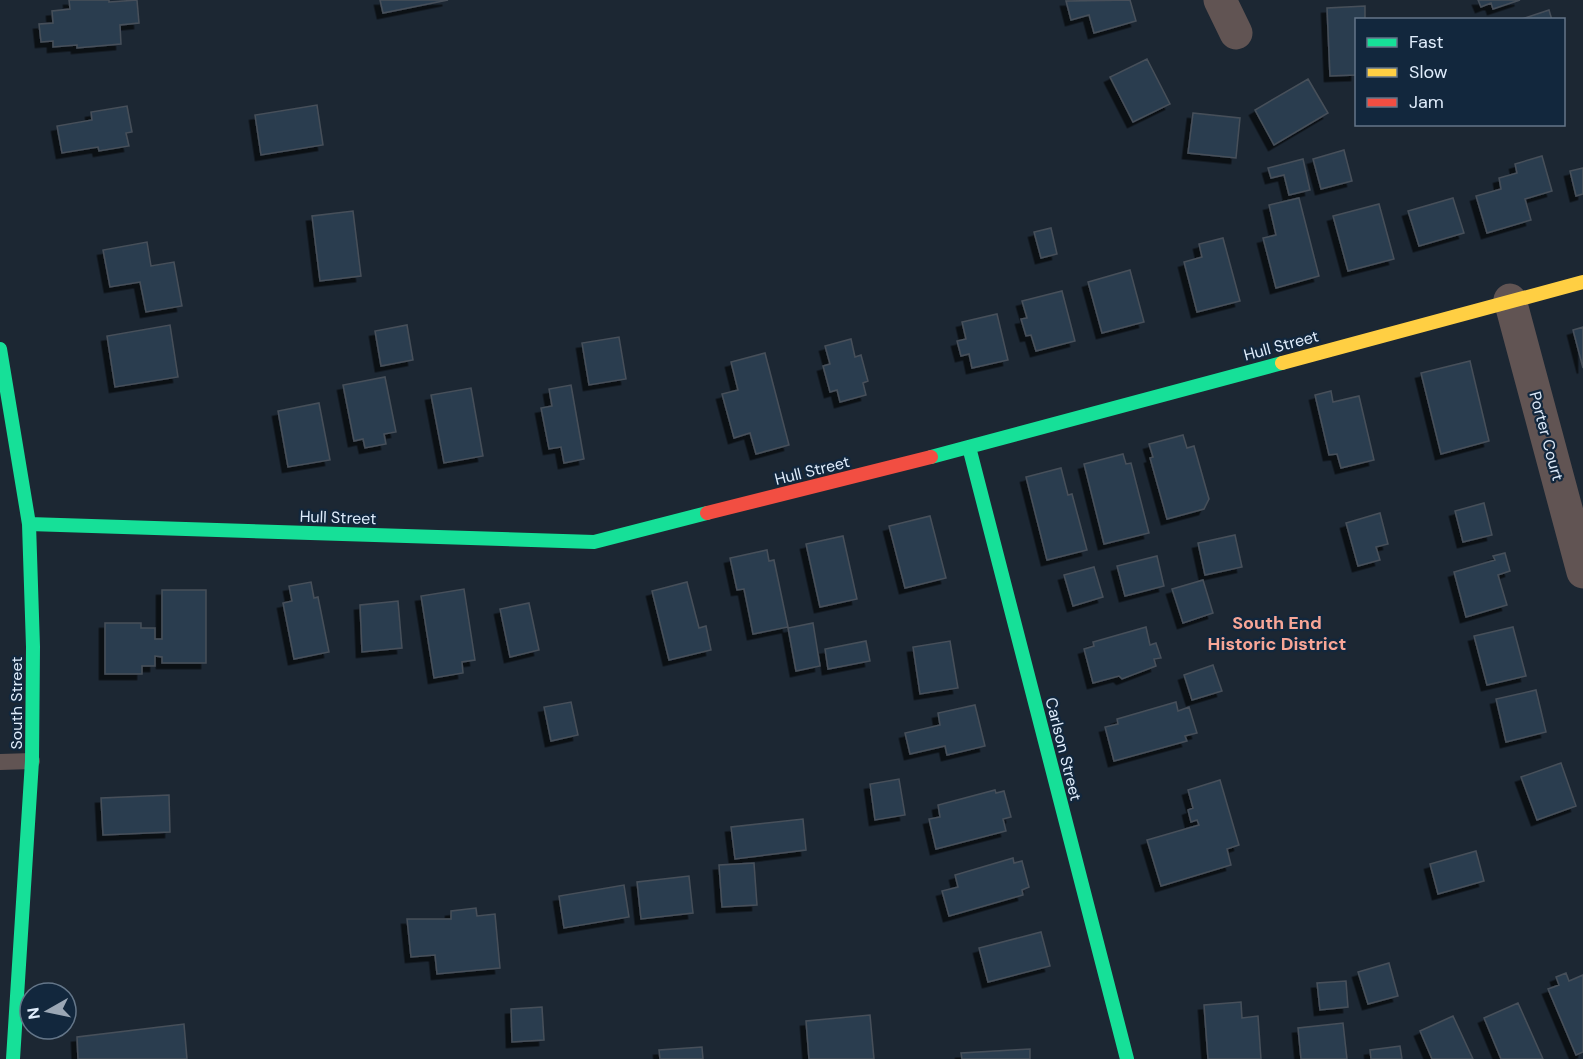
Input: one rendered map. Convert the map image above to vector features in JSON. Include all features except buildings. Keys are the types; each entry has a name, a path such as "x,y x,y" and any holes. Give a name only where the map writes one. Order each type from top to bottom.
{"street":[{"path":"1220,0 1236,33"},
{"name":"Hull Street","path":"29,524 594,542 969,447 1583,282"},
{"name":"Porter Court","path":"1510,300 1583,572"},
{"name":"South Street","path":"0,349 29,524 33,647 32,760 25,912 13,1059"},
{"name":"Carlson Street","path":"969,447 1127,1059"}],"lane":[{"path":"0,762 32,760"}],"traffic: fast":[{"path":"0,349 29,524 33,647 32,761 13,1059"},
{"path":"931,457 1282,363"},
{"path":"969,447 1127,1059"},
{"path":"29,524 594,542 707,513"}],"traffic: slow":[{"path":"1282,363 1583,282"}],"traffic: jam":[{"path":"707,513 931,457"}],"district":[{"name":"South End Historic District","path":"1277,633"}]}
